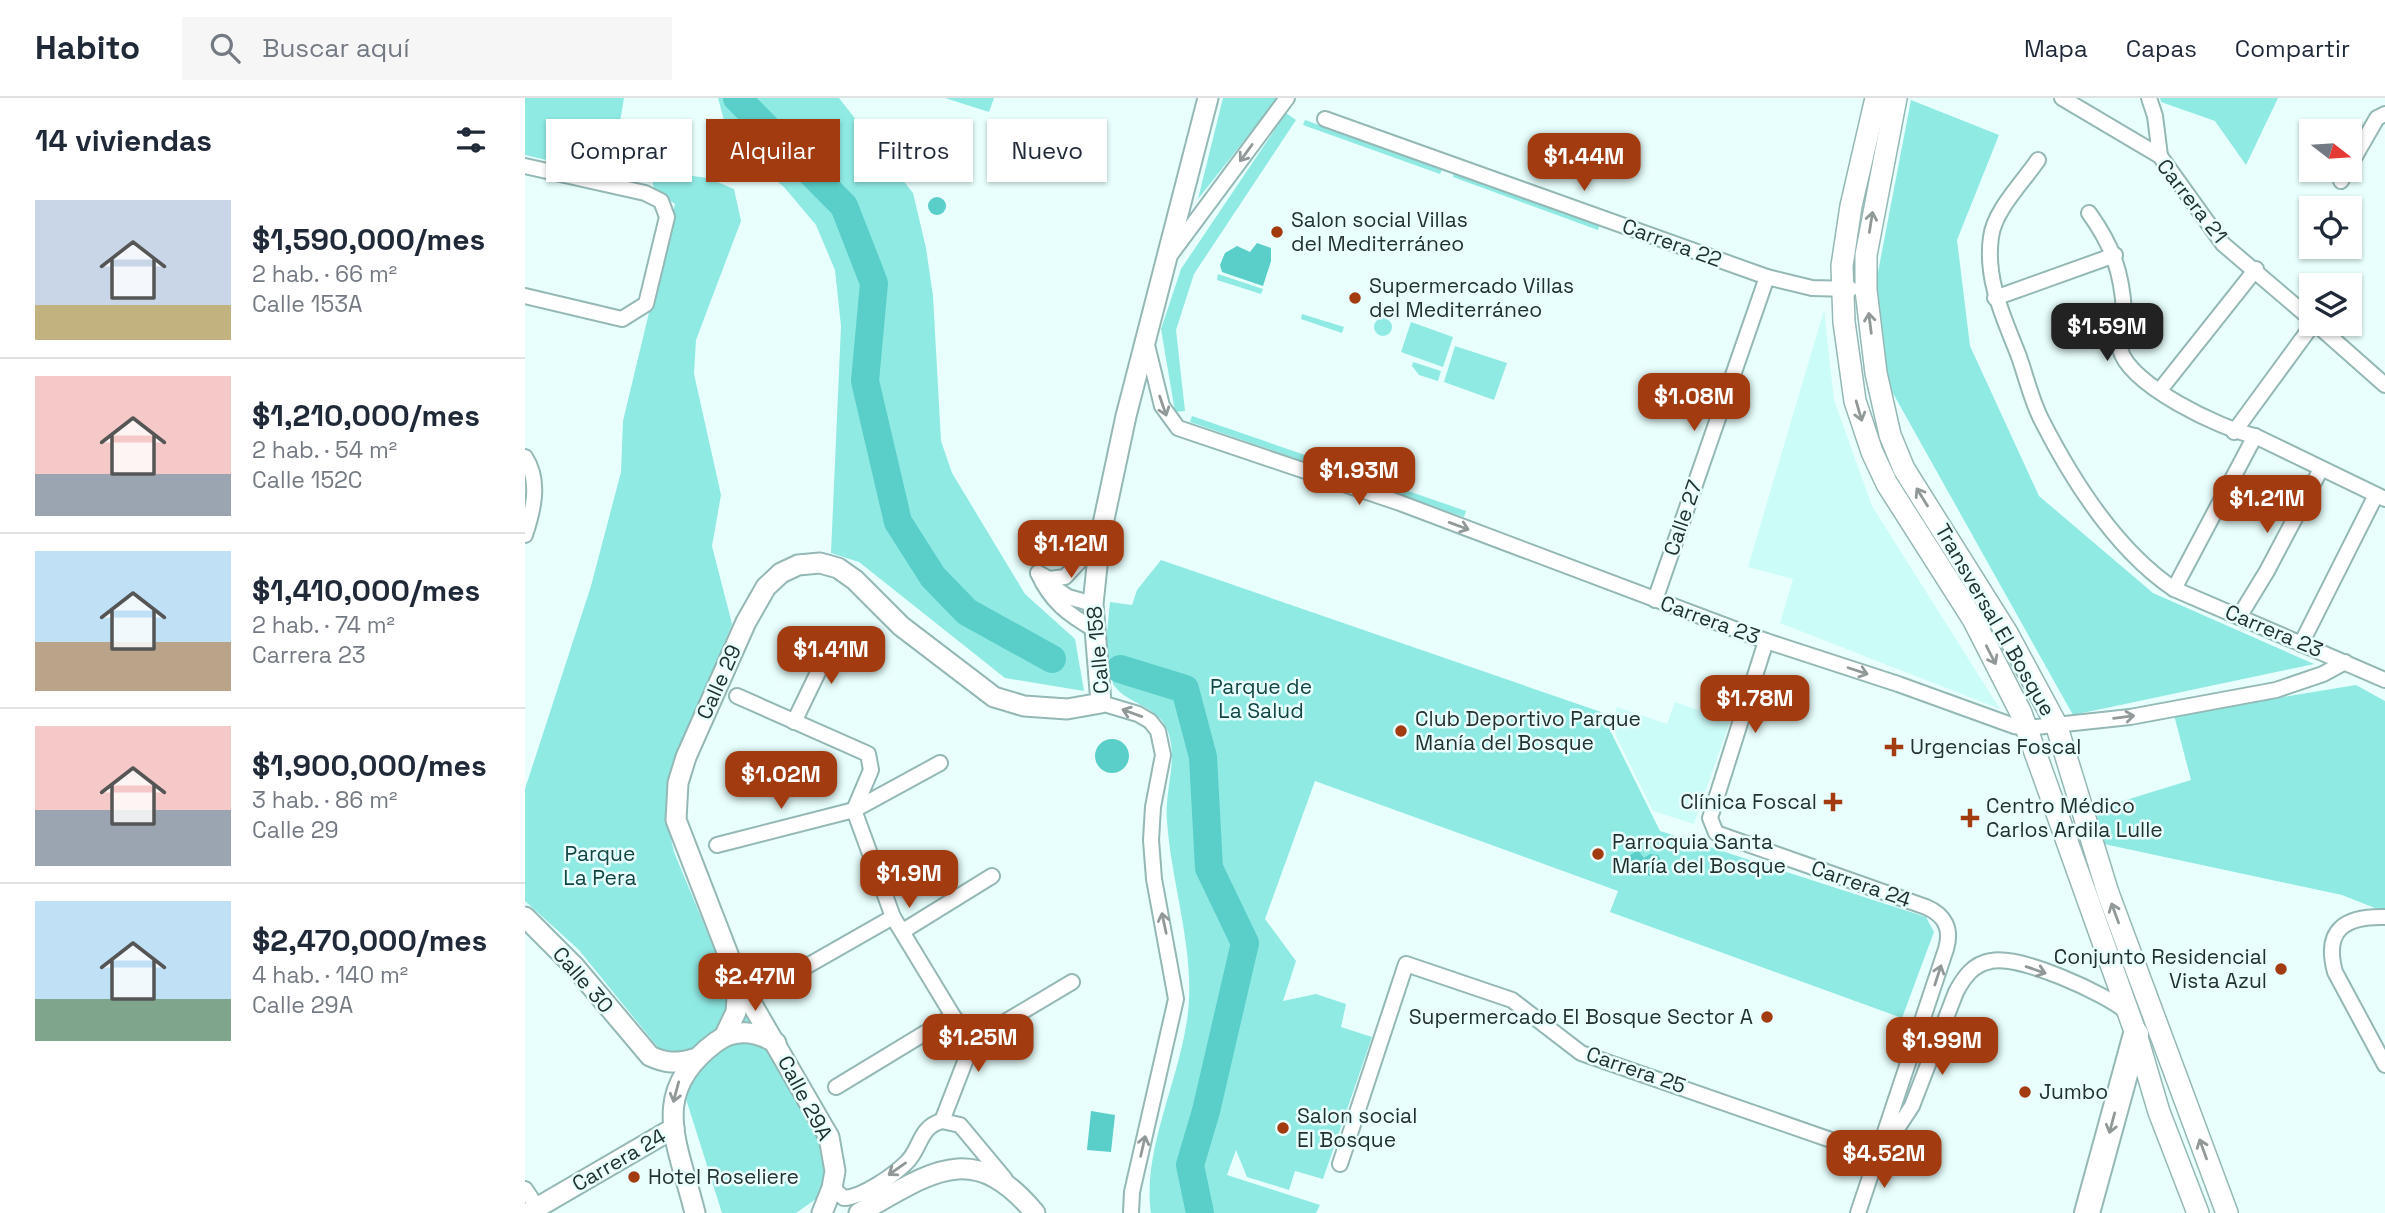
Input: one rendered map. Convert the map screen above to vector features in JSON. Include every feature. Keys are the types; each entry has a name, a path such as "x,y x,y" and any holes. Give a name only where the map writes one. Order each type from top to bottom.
{"highway":[{"path":"2087,1213 2132,1023"}],"main road":[{"name":"Transversal El Bosque","path":"1876,98 1851,206 1842,289 1849,369 1872,452 1887,485 1973,620 2027,728 2132,1023 2159,1112 2198,1213"},
{"name":"Transversal El Bosque","path":"1896,98 1866,255 1866,290 1876,373 1890,435 1904,469 2007,633 2056,724 2108,893 2227,1213"}],"street":[{"name":"Calle 158","path":"1131,1213 1132,1192 1175,999 1154,879 1151,840 1153,807 1163,755 1158,731 1150,721 1138,713 1101,703 1094,604 1100,538 1164,264 1208,98"},
{"path":"1164,264 1287,98"},
{"name":"Carrera 21","path":"2062,98 2160,156 2223,244 2256,269 2299,308"},
{"path":"2149,98 2157,126 2160,156"},
{"path":"2363,142 2377,118 2385,114"},
{"name":"Carrera 22","path":"1325,119 1767,276 1812,288 1866,290"},
{"name":"Carrera 23","path":"2038,160 1991,233 1989,258 1995,298 2040,417 2074,478 2145,569 2174,589 2385,680"},
{"path":"525,166 645,194 661,201 667,217 646,304 631,315 622,319 525,296"},
{"path":"2089,213 2108,239 2115,256 2124,316 2119,332 2119,347 2125,364 2183,407 2234,432 2255,436 2381,497 2301,644"},
{"path":"1995,298 2115,256"},
{"path":"2160,390 2256,269"},
{"name":"Calle 27","path":"1655,600 1767,276"},
{"path":"2234,432 2304,336"},
{"name":"Carrera 21","path":"2330,336 2385,384"},
{"name":"Carrera 23","path":"1146,340 1162,406 1178,428 1399,503 1766,641 1898,684 1983,718 2027,728 2130,717 2300,684 2345,662"},
{"path":"2174,589 2255,436"},
{"path":"525,535 534,509 534,487 526,461"},
{"path":"2239,617 2267,571 2321,469"},
{"path":"1038,573 1049,579 1065,577 1100,538"},
{"name":"Calle 29","path":"676,820 678,783 686,757 746,622 766,587 781,573 798,565 820,563 838,568 855,580 901,626 994,697 1024,706 1056,708 1101,703"},
{"path":"1038,573 1056,592 1094,604"},
{"path":"1038,573 1052,600 1061,610 1095,629"},
{"path":"794,722 836,635"},
{"name":"Carrera 24","path":"1766,641 1710,818 1716,833 1926,907 1941,916 1949,939 1877,1156"},
{"path":"737,696 868,754 871,770 854,810 893,917 953,1016 973,1041"},
{"path":"717,845 854,810 940,763"},
{"name":"Calle 29A","path":"676,820 738,980 829,1137 835,1171 832,1188"},
{"path":"903,931 992,876"},
{"name":"Calle 30","path":"525,917 575,967 650,1056 663,1062 678,1063 692,1059"},
{"path":"772,986 893,917"},
{"path":"2385,917 2358,917 2342,926 2335,938 2331,956 2335,972 2385,1065"},
{"path":"1858,1213 1877,1156 1912,1106 1956,992 1972,970 1992,961 2009,961 2095,990 2132,1023"},
{"name":"Carrera 25","path":"1340,1164 1406,964 1512,1000 1581,1053 1877,1156"},
{"path":"695,1213 674,1128 674,1091 692,1059 725,1035 736,1012 738,980"},
{"path":"822,1213 832,1188 845,1198 857,1196 907,1162 923,1133 942,1121 973,1041 1072,982"},
{"path":"836,1087 953,1016"},
{"path":"725,1035 752,1033 776,1043"},
{"path":"942,1121 960,1125 1035,1213"},
{"name":"Carrera 24","path":"532,1210 674,1128"},
{"path":"859,1213 931,1174 949,1169 986,1173 1018,1193"},
{"path":"525,1189 532,1210"}],"shaded area":[{"path":"937,197 943,200 946,206 943,212 937,215 931,212 928,206 931,200"},
{"path":"1257,243 1271,248 1271,261 1263,286 1222,272 1220,265 1225,253 1237,246 1250,252"},
{"path":"1824,310 1834,400 1872,506 2000,709 1780,623 1793,579 1748,567"},
{"path":"1675,702 1730,721 1694,824 1653,811 1611,726 1617,707 1667,724"},
{"path":"1112,739 1124,744 1129,756 1124,768 1112,773 1100,768 1095,756 1100,744"},
{"path":"1638,850 1644,858 1650,854 1658,855 1662,862 1659,872 1649,876 1642,867 1637,872 1626,866 1626,858"},
{"path":"1091,1111 1115,1115 1111,1152 1087,1150"}],"green space":[{"path":"525,98 624,98 620,119 546,119 546,160 525,155"},
{"path":"718,98 839,98 855,119 854,182 904,182 913,193 926,248 933,296 941,441 952,473 1025,594 1075,639 1084,691 1005,678 859,562 831,553 841,326 835,270 816,225 778,182 840,182 840,119 724,119"},
{"path":"945,98 994,98 989,112"},
{"path":"1223,98 1278,98 1198,199"},
{"path":"2160,98 2278,98 2246,165 2215,121 2161,102"},
{"path":"1911,100 1999,135 1957,240 1970,346 2039,496 2153,593 2314,664 2073,715 1885,379 1874,293"},
{"path":"1286,113 1296,120 1194,274 1176,330 1185,411 1175,412 1161,329 1181,269"},
{"path":"1305,120 1442,169 1440,174 1303,125"},
{"path":"1454,171 1600,224 1598,230 1453,177"},
{"name":"Parque La Pera","path":"692,176 706,178 706,182 717,182 734,189 741,221 696,340 694,374 721,495 712,546 732,624 699,706 667,821 674,852 728,982 824,1140 827,1182 816,1199 796,1213 722,1213 686,1099 664,1055 579,950 525,901 525,789 591,586 621,472 623,421 675,204 654,189 652,182 692,182"},
{"path":"1218,274 1263,289 1261,294 1217,280"},
{"path":"1302,314 1344,327 1342,333 1301,319"},
{"path":"1379,318 1387,318 1392,327 1390,334 1379,336 1374,331 1374,323"},
{"path":"1411,322 1453,337 1443,367 1401,352"},
{"path":"1455,346 1507,363 1494,400 1444,382"},
{"path":"1413,362 1441,371 1438,381 1419,375 1412,366"},
{"path":"1192,416 1308,456 1306,462 1190,422"},
{"path":"1321,461 1466,511 1464,517 1319,468"},
{"name":"Parque de La Salud","path":"1161,560 1601,712 1660,831 1926,917 1934,932 1902,1018 1610,912 1618,891 1315,781 1265,919 1296,961 1283,1001 1316,994 1346,1004 1341,1027 1372,1037 1323,1179 1295,1171 1289,1190 1247,1177 1236,1150 1227,1175 1320,1205 1316,1213 1151,1213 1152,1161 1180,1053 1189,1000 1187,955 1167,821 1172,750 1166,727 1161,720 1125,696 1113,684 1106,643 1110,602 1132,605 1137,590"},
{"path":"2356,685 2385,701 2385,912 2342,895 2104,844 2090,811 2191,780 2174,715"}],"waterway":[{"path":"737,98 844,206 874,283 865,381 898,522 933,577 967,612 1052,659"},
{"path":"1120,669 1185,689 1203,757 1209,868 1245,943 1206,1111 1190,1165 1200,1213"}],"place":[{"name":"Salon social Villas del Mediterráneo","path":"1277,232"},
{"name":"Supermercado Villas del Mediterráneo","path":"1355,298"},
{"name":"Club Deportivo Parque Manía del Bosque","path":"1401,731"},
{"name":"Urgencias Foscal","path":"1894,747"},
{"name":"Clínica Foscal","path":"1833,802"},
{"name":"Centro Médico Carlos Ardila Lulle","path":"1970,818"},
{"name":"Parroquia Santa María del Bosque","path":"1598,854"},
{"name":"Conjunto Residencial Vista Azul","path":"2281,969"},
{"name":"Supermercado El Bosque Sector A","path":"1767,1017"},
{"name":"Jumbo","path":"2025,1092"},
{"name":"Salon social El Bosque","path":"1283,1128"},
{"name":"Hotel Roseliere","path":"634,1177"}]}
